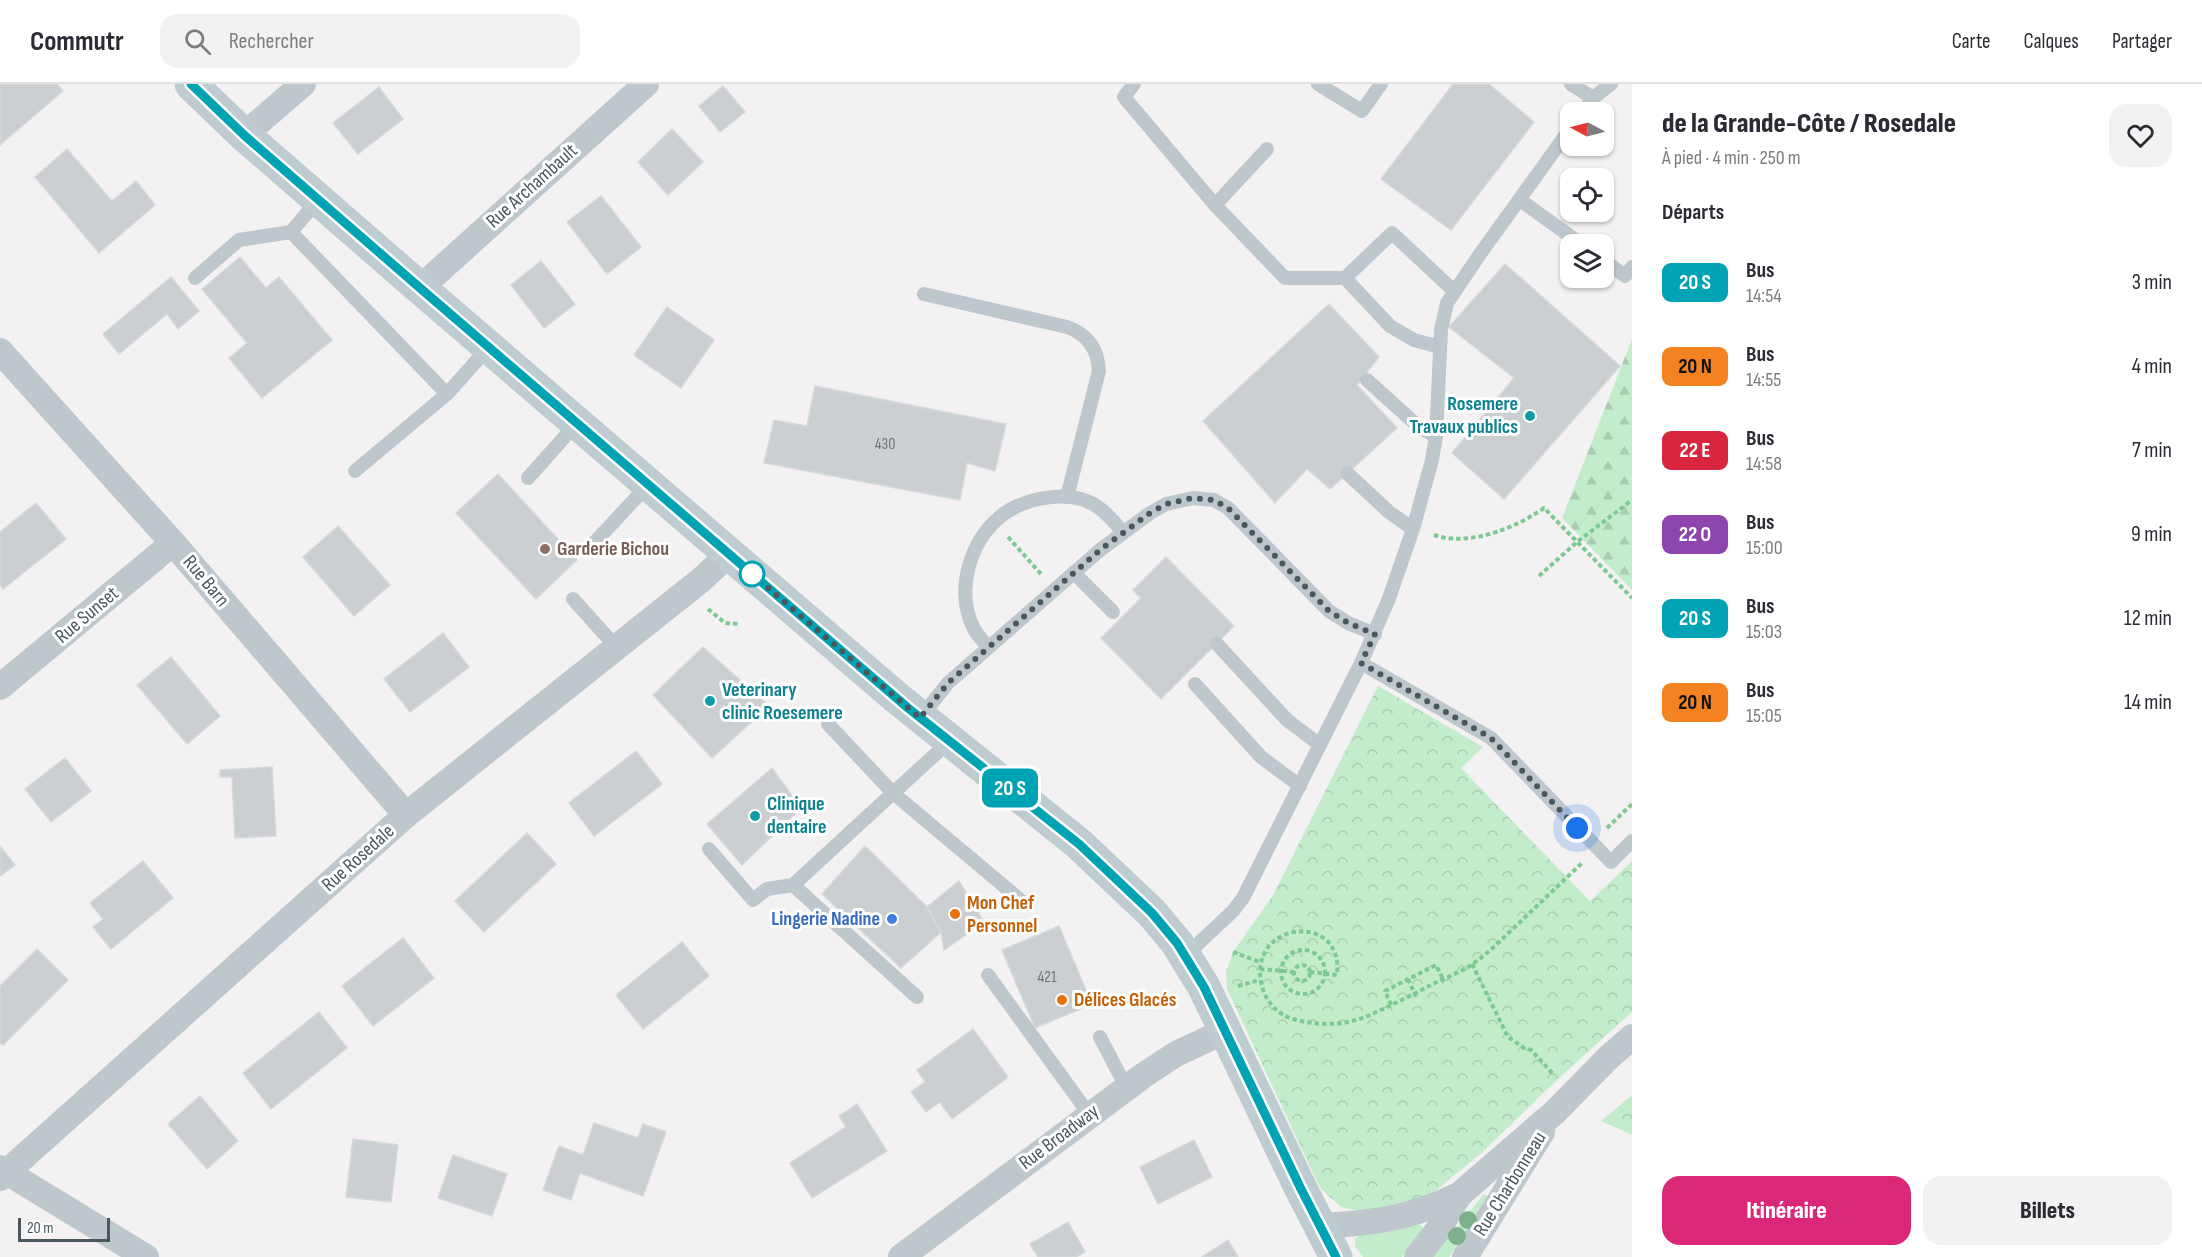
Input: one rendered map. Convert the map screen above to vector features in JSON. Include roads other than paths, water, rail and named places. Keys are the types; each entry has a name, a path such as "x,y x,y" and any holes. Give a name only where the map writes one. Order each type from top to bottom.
{"main road":[{"path":"191,84 244,135 318,200 648,485 920,718 1058,827 1111,873 1152,913 1185,956 1204,987 1336,1257"}],"street":[{"path":"244,135 303,84"},
{"name":"Rue Archambault","path":"420,288 646,84"},
{"name":"Rue Barn","path":"0,351 173,543 406,815"},
{"name":"Rue Sunset","path":"0,687 173,543"},
{"name":"Rue Rosedale","path":"2,1173 406,815 617,648 701,580 729,554"},
{"name":"Rue Broadway","path":"901,1257 1126,1088 1176,1054 1225,1031"},
{"name":"Rue Charbonneau","path":"1319,1226 1362,1224 1403,1217 1459,1195 1555,1112 1632,1037"},
{"name":"Rue Charbonneau","path":"1466,1257 1555,1112"},
{"path":"2,1173 146,1257"},
{"name":"Rue Charbonneau","path":"1417,1257 1438,1230 1459,1195"}],"lane":[{"path":"1134,84 1124,97 1215,205 1285,278 1345,278 1392,233 1454,291"},
{"path":"1318,84 1362,111 1381,84"},
{"path":"1571,84 1593,98"},
{"path":"1590,102 1611,84"},
{"path":"1185,956 1233,911 1243,898 1375,634 1428,480 1436,436 1443,317 1454,291 1560,143"},
{"path":"1215,205 1267,149"},
{"path":"195,278 239,240 291,232 318,200"},
{"path":"1520,200 1567,234"},
{"path":"291,232 447,394"},
{"path":"1614,268 1625,276 1632,267"},
{"path":"1345,278 1390,326 1414,340 1440,347"},
{"path":"924,294 1066,327 1082,334 1093,346 1099,371 1067,497"},
{"path":"355,471 447,394 489,347"},
{"path":"1367,380 1420,428 1436,436"},
{"path":"528,478 578,423"},
{"path":"1347,473 1389,513 1413,529"},
{"path":"595,542 648,485"},
{"path":"988,648 974,628 966,603 968,573 976,549 982,536 994,522 1012,508 1048,497 1067,497 1087,500 1095,505 1105,512 1123,532"},
{"path":"920,718 948,683 1123,532 1150,513 1181,500 1204,499 1222,503 1329,611 1348,623 1375,634"},
{"path":"1074,573 1113,612"},
{"path":"573,599 617,648"},
{"path":"1217,644 1287,720 1320,746"},
{"path":"1361,663 1491,738 1611,862 1632,841"},
{"path":"1195,684 1260,758 1300,786"},
{"path":"828,724 893,793 1024,903"},
{"path":"709,849 753,900 767,889 793,885 950,741"},
{"path":"793,885 917,997"},
{"path":"987,975 1089,1114"},
{"path":"1100,1037 1126,1088"}],"place":[{"name":"Rosemere Travaux publics","path":"1530,416"},
{"name":"Garderie Bichou","path":"545,549"},
{"name":"Veterinary clinic Roesemere","path":"710,701"},
{"name":"Clinique dentaire","path":"755,816"},
{"name":"Mon Chef Personnel","path":"955,914"},
{"name":"Lingerie Nadine","path":"892,919"},
{"name":"Délices Glacés","path":"1062,1000"}]}
